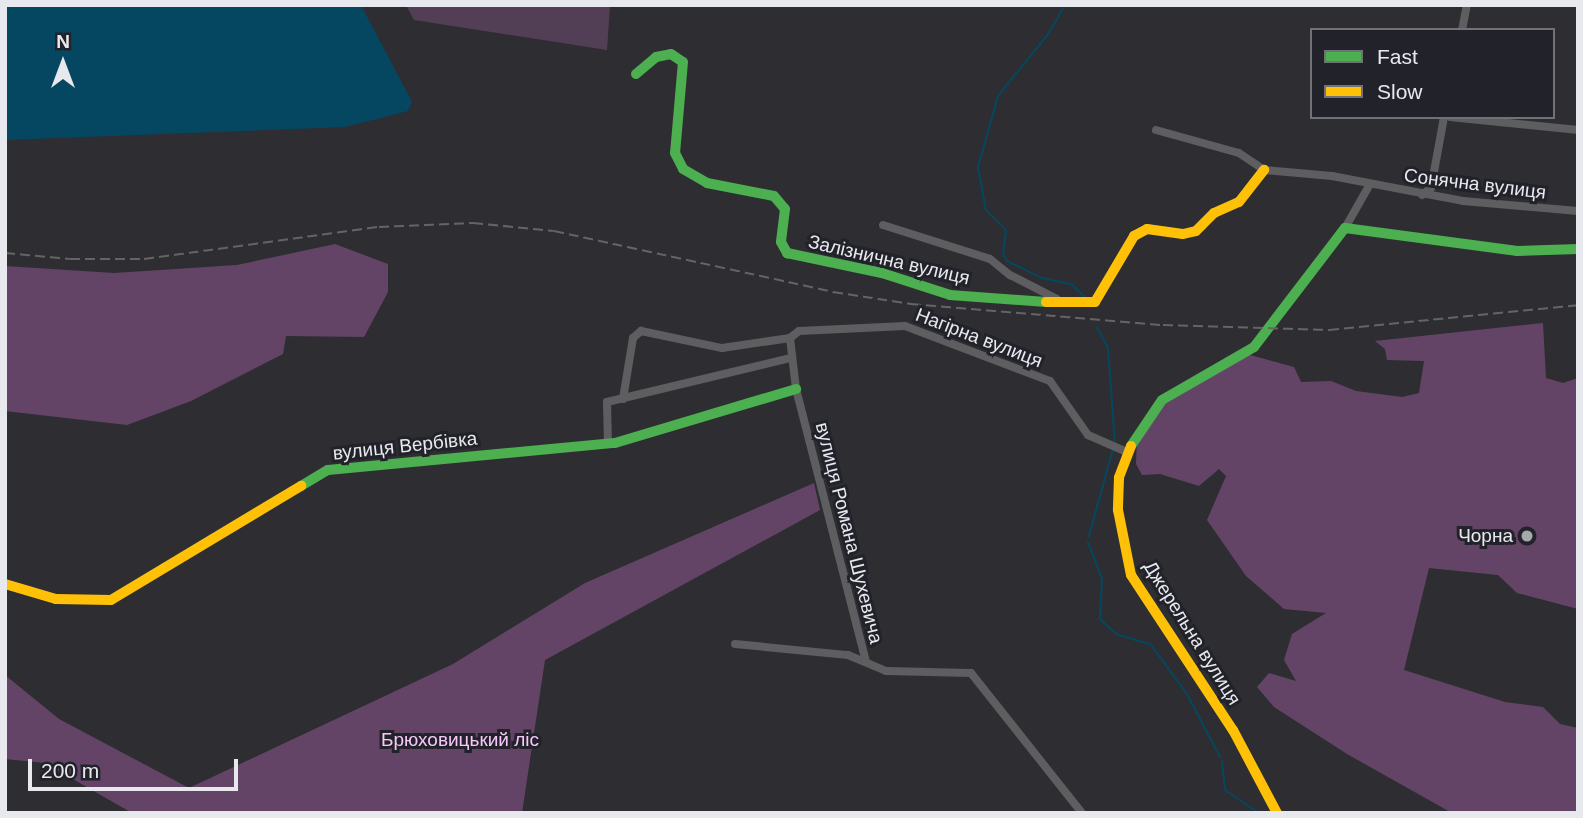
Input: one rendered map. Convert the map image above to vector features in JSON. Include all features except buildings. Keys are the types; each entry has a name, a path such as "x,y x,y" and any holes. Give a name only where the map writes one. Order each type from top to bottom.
{"street":[{"path":"1462,28 1467,5"},
{"name":"Залізнична вулиця","path":"636,74 656,57 671,54 683,62 675,153 683,169 707,183 774,196 785,209 781,243 788,253 882,273 950,295 995,301 1057,299 1089,303 1140,232 1196,231 1214,213 1239,202 1264,170"},
{"path":"1422,195 1431,188 1444,119"},
{"path":"1470,119 1578,130"},
{"path":"1156,130 1227,148 1264,170"},
{"name":"Сонячна вулиця","path":"1264,170 1332,176 1369,186 1422,195 1578,211"},
{"name":"Джерельна вулиця","path":"1277,813 1227,720 1131,575 1118,510 1119,478 1124,449 1162,400 1254,347 1345,228 1369,186"},
{"name":"Залізнична вулиця","path":"883,225 990,258 1010,275 1057,299"},
{"path":"1345,228 1517,251 1578,249"},
{"name":"Нагірна вулиця","path":"623,399 636,332 708,348 790,338 799,331 888,325 923,330 1050,381 1088,435 1124,449"},
{"name":"вулиця Романа Шухевича","path":"790,338 790,358 796,389 866,661 886,671 971,673 1083,813"},
{"path":"608,444 604,407 623,399 790,358"},
{"name":"вулиця Вербівка","path":"5,584 56,599 111,600 328,470 608,444 796,389"},
{"path":"735,644 830,653 866,661"}],"shaded area":[{"path":"406,5 610,5 607,50 414,20"}],"green space":[{"path":"335,244 388,264 388,292 364,337 286,336 283,354 191,401 127,425 5,411 5,266 114,273 237,265"},
{"path":"1543,323 1546,378 1563,383 1578,378 1578,609 1517,593 1498,575 1429,568 1404,670 1505,702 1543,707 1560,724 1578,728 1578,813 1452,813 1347,754 1274,707 1257,687 1269,673 1296,681 1284,660 1292,634 1326,613 1284,609 1246,576 1207,520 1226,476 1219,469 1199,486 1160,474 1142,475 1136,464 1137,438 1161,401 1250,355 1294,367 1301,382 1331,381 1356,391 1402,397 1419,393 1424,361 1387,360 1385,349 1375,341"},
{"name":"Брюховицький ліс","path":"814,483 820,510 545,660 522,813 132,813 45,763 5,759 5,675 59,719 189,788 453,664 585,583"}],"water":[{"path":"5,5 361,5 412,102 408,111 345,127 5,140"}],"waterway":[{"path":"1065,5 1049,33 998,96 978,167 986,210 1006,230 1003,254 1007,261 1042,278 1071,284 1085,297"},
{"path":"1097,327 1108,348 1115,444"},
{"path":"1089,536 1113,449"},
{"path":"1088,542 1102,578 1100,619 1116,634 1151,645 1187,694"},
{"path":"1188,696 1220,757"},
{"path":"1222,761 1225,790 1259,813"}],"railway":[{"path":"5,253 70,259 144,259 379,227 473,223 554,231 833,292 911,304 1163,325 1329,330 1578,305"}],"traffic: fast":[{"path":"636,74 656,57 671,54 683,62 675,153 683,169 707,183 774,196 785,209 781,242 787,253 882,273 950,295 1046,302"},
{"path":"1131,446 1162,400 1254,347 1345,228 1517,251 1578,249"},
{"path":"301,486 328,470 615,443 796,389"}],"traffic: slow":[{"path":"1046,302 1095,302 1134,236 1147,229 1183,234 1196,231 1214,213 1239,202 1264,170"},
{"path":"1131,446 1119,478 1118,510 1131,575 1233,730 1277,813"},
{"path":"5,584 56,599 111,600 301,486"}],"place":[{"name":"Чорна","path":"1527,536"}]}
